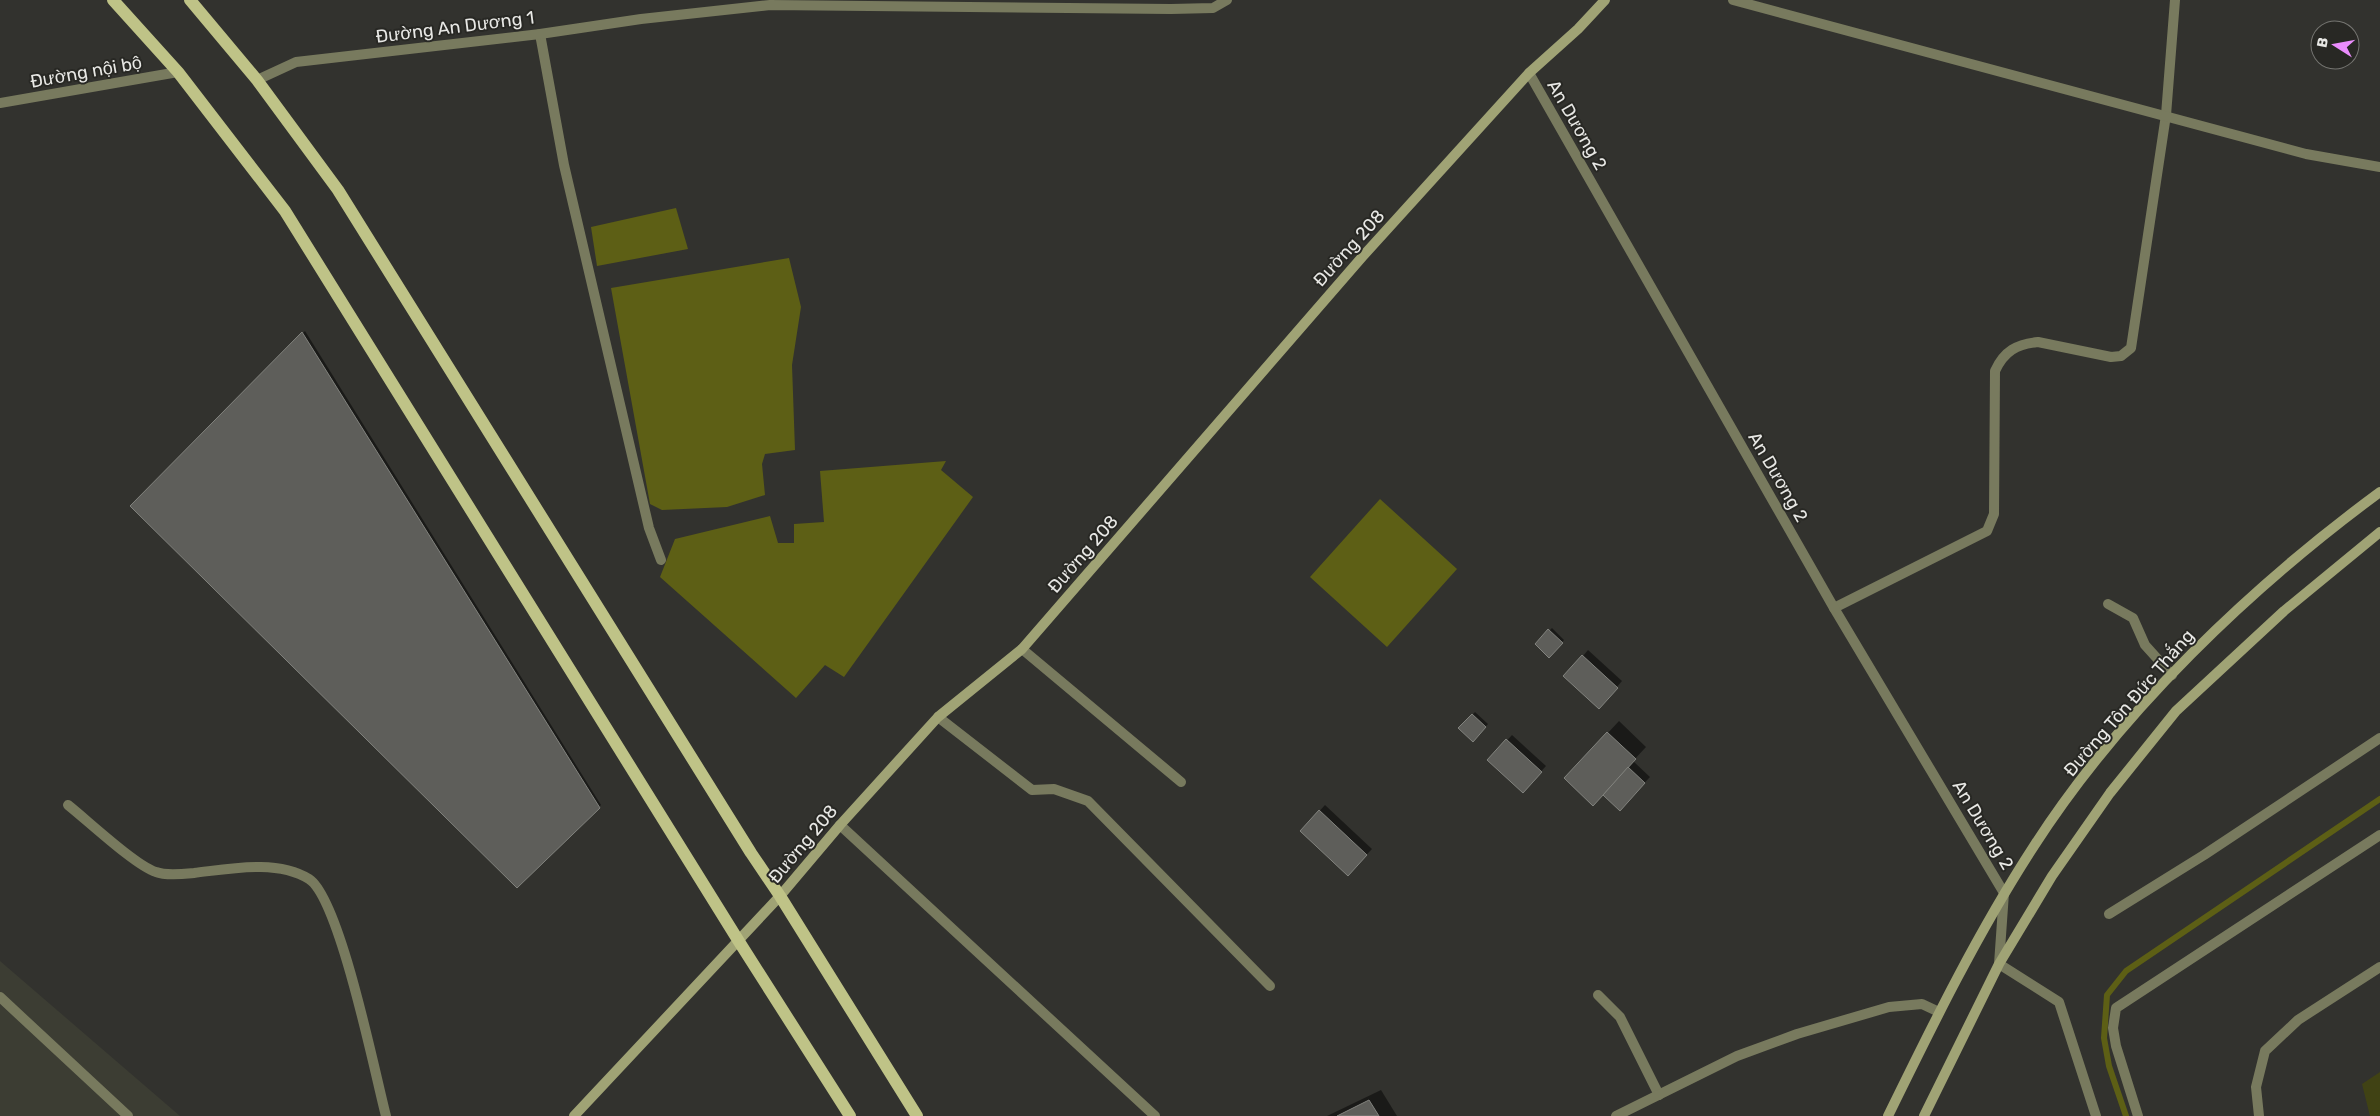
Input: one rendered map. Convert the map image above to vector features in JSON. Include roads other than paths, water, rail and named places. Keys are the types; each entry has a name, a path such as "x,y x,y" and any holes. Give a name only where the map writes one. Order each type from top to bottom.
{"main road":[{"path":"113,0 178,72 285,211 738,940 850,1116"},
{"path":"190,0 256,80 338,190 740,836 780,896 917,1116"},
{"name":"Đường 208","path":"574,1116 780,896 840,825 938,717 1022,649 1356,263 1529,73 1578,29 1605,0"},
{"name":"Đường Tôn Đức Thắng","path":"1888,1116 1939,1012 2004,893 2035,844 2095,761 2188,657 2288,564 2380,492"},
{"path":"1924,1116 2000,964 2052,876 2110,793 2176,711 2284,611 2380,532"}],"street":[{"name":"Đường An Dương 1","path":"256,80 296,62 540,34 641,19 770,5 1171,9 1213,8 1227,0"},
{"path":"1733,0 2306,154 2380,167"},
{"path":"1834,608 1987,531 1994,514 1995,371 2001,357 2010,349 2026,343 2038,342 2111,357 2121,356 2132,348 2166,115 2175,0"},
{"path":"540,34 564,165 649,528 662,560"},
{"name":"Đường nội bộ","path":"0,103 178,72"},
{"name":"An Dương 2","path":"1529,73 1834,608 2004,893"},
{"path":"2108,604 2133,618 2145,645 2172,675"},
{"path":"1022,649 1180,782"},
{"path":"938,717 1032,790 1054,789 1088,801 1270,986"},
{"path":"2109,914 2204,855 2380,738"},
{"path":"68,805 135,859 156,872 183,874 252,867 282,869 310,880 328,905 347,960 386,1116"},
{"path":"840,825 1154,1116"},
{"path":"2138,1116 2116,1046 2113,1028 2116,1008 2380,835"},
{"path":"2004,893 2000,964 2060,1002 2096,1116"},
{"path":"2260,1116 2256,1087 2266,1051 2298,1020 2380,966"},
{"path":"1598,995 1620,1017 1660,1095"},
{"path":"0,997 128,1116"},
{"path":"1616,1116 1766,1044 1889,1007 1922,1004 1939,1012"}],"waterway":[{"path":"2126,1116 2109,1066 2104,1038 2107,995 2126,971 2380,799"}]}
